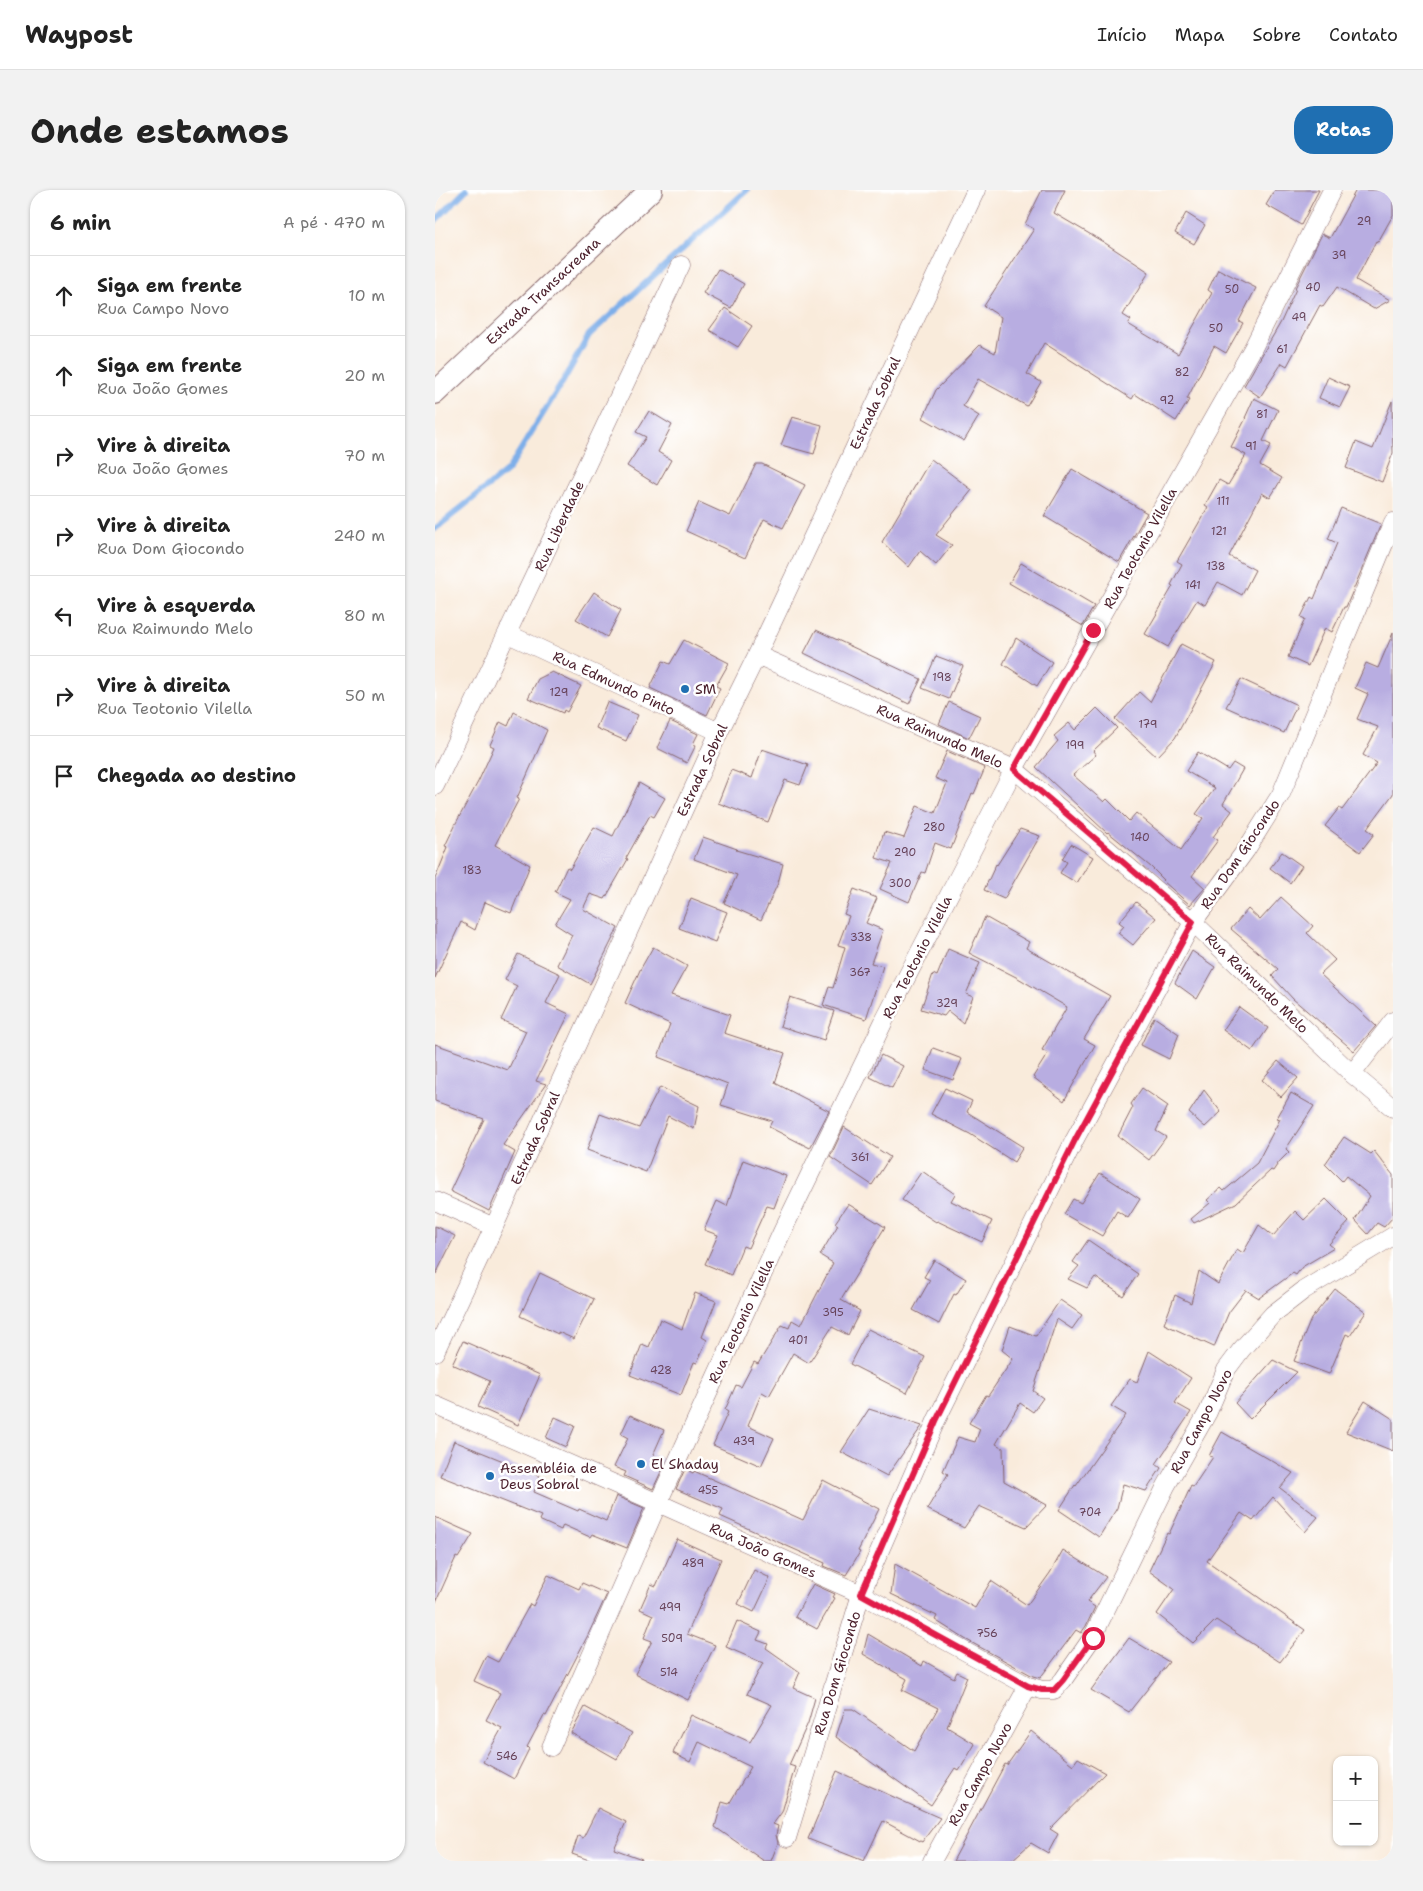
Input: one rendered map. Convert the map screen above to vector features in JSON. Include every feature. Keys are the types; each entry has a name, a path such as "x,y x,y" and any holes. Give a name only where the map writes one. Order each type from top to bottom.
{"street":[{"name":"Estrada Transacreana","path":"435,393 651,190"},
{"name":"Estrada Sobral","path":"435,1352 494,1227 719,732 976,190"},
{"name":"Rua Teotonio Vilella","path":"551,1748 658,1503 782,1232 880,1030 1014,769 1253,348 1332,190"},
{"name":"Rua Liberdade","path":"435,786 442,757 508,634 681,264"},
{"name":"Rua Dom Giocondo","path":"787,1838 861,1594 941,1412 1075,1140 1193,922 1246,850 1281,794 1393,522"},
{"name":"Rua Edmundo Pinto","path":"508,634 719,732"},
{"name":"Rua Raimundo Melo","path":"757,655 1014,769 1193,922 1352,1074 1393,1108"},
{"path":"1352,1074 1393,1021"},
{"path":"435,1201 494,1227"},
{"name":"Rua Campo Novo","path":"1076,1663 1093,1638 1166,1486 1207,1412 1226,1370 1273,1314 1304,1290 1393,1236"},
{"name":"Rua João Gomes","path":"435,1404 861,1594 1028,1686 1042,1690 1054,1690 1076,1663"},
{"name":"Rua Campo Novo","path":"932,1861 1028,1686"}],"building":[{"path":"1042,190 1065,190 1054,213 1149,272 1123,315 1131,320 1128,324 1178,354 1212,293 1208,290 1218,269 1256,288 1239,321 1243,323 1226,353 1214,346 1187,399 1189,400 1176,421 1135,394 1132,399 1044,343 1027,374 1041,382 1027,406 978,379 963,406 979,416 964,441 923,418 936,390 980,345 995,353 1001,317 984,306 1034,229 1025,224"},
{"path":"1275,190 1319,190 1301,225 1266,205"},
{"path":"1356,190 1393,190 1393,215 1378,242 1376,241 1356,280 1390,300 1374,309 1337,287 1323,307 1320,305 1287,366 1282,363 1260,397 1244,386 1281,322 1295,288 1322,234 1330,238"},
{"path":"1186,213 1205,225 1194,244 1175,233"},
{"path":"718,269 744,284 731,308 703,293"},
{"path":"725,308 752,326 738,347 709,330"},
{"path":"1328,377 1350,387 1340,407 1319,398"},
{"path":"1254,398 1278,410 1263,441 1271,445 1260,465 1282,478 1270,498 1262,493 1229,556 1255,570 1242,595 1218,582 1205,605 1197,600 1168,647 1145,634 1173,586 1171,585 1182,564 1177,561 1208,507 1205,505 1219,480 1228,485 1246,455 1231,447"},
{"path":"1392,401 1393,453 1382,482 1346,468 1356,442 1373,449"},
{"path":"649,411 672,425 658,452 671,460 657,485 627,466 646,437 636,432"},
{"path":"792,417 822,425 814,454 781,445"},
{"path":"931,459 972,490 936,535 952,545 936,565 920,551 909,567 882,542"},
{"path":"756,464 762,464 805,485 783,528 764,519 745,558 686,531 699,502 730,516"},
{"path":"1072,469 1147,513 1119,562 1044,516"},
{"path":"1341,508 1381,524 1346,607 1344,607 1332,632 1325,628 1308,666 1288,657 1305,619 1301,617 1311,597 1314,599 1337,543 1328,539"},
{"path":"1021,563 1094,606 1083,626 1009,583"},
{"path":"594,592 621,610 607,637 576,619"},
{"path":"816,630 921,679 909,704 804,653"},
{"path":"1393,633 1393,794 1367,829 1374,834 1360,852 1325,826 1339,808 1342,810 1377,763 1363,755 1378,727 1357,719 1368,694 1355,688 1366,663 1378,668"},
{"path":"1016,638 1052,662 1037,686 1003,664"},
{"path":"684,640 729,663 716,686 720,688 707,715 650,688 663,661 670,664"},
{"path":"1181,644 1216,662 1175,738 1157,757 1115,719 1139,692 1150,702"},
{"path":"936,656 963,666 949,699 922,688"},
{"path":"552,672 581,686 567,712 564,710 563,713 528,698 538,679"},
{"path":"1241,679 1297,705 1284,733 1226,707"},
{"path":"607,702 638,715 626,741 596,728"},
{"path":"949,702 980,716 969,738 939,724"},
{"path":"1097,708 1117,728 1093,751 1096,755 1073,775 1104,802 1107,799 1129,821 1136,813 1181,850 1203,818 1196,814 1215,788 1186,771 1198,752 1228,770 1233,763 1243,769 1223,804 1232,811 1213,837 1218,840 1192,876 1205,888 1190,905 1163,881 1151,867 1107,833 1036,767 1058,741 1054,736 1069,723 1075,730"},
{"path":"514,712 547,730 517,798 519,799 495,845 530,865 511,913 485,902 475,930 461,922 435,978 435,879 448,847 445,846 494,747 490,745 500,722 508,726"},
{"path":"670,721 698,734 693,744 696,745 687,763 657,748"},
{"path":"762,749 808,765 800,785 785,780 768,822 718,803 731,770 752,778"},
{"path":"947,751 985,768 974,794 972,793 951,849 935,843 925,873 922,872 909,902 880,889 892,863 876,858 884,832 904,838 917,806 935,813 947,783 935,778"},
{"path":"639,783 665,798 654,817 650,815 605,899 590,894 583,909 618,928 590,984 557,965 572,935 555,924 570,899 555,892 567,867 570,869 594,827 613,836"},
{"path":"1020,829 1040,836 1004,899 984,890 996,864"},
{"path":"703,837 736,850 783,864 778,883 761,920 724,903 737,875 694,859"},
{"path":"1071,844 1093,857 1077,883 1060,873 1067,862 1062,859"},
{"path":"1282,852 1302,866 1290,883 1270,868"},
{"path":"854,889 877,898 866,923 883,930 871,963 883,966 866,1019 823,1005 829,987 833,988 845,947 838,945 849,916 844,914"},
{"path":"1281,897 1313,926 1307,933 1335,960 1320,974 1376,1026 1354,1051 1293,999 1272,976 1278,969 1231,929 1248,909 1260,920"},
{"path":"691,898 727,912 715,942 679,928"},
{"path":"1136,902 1156,918 1133,945 1118,933 1124,926 1119,922"},
{"path":"985,917 1029,942 1026,948 1110,996 1084,1039 1095,1045 1064,1101 1033,1077 1048,1053 1042,1050 1067,1007 1018,978 969,953"},
{"path":"653,947 687,966 671,995 730,1015 724,1033 785,1053 775,1083 829,1111 810,1148 769,1127 772,1121 721,1105 728,1084 658,1057 670,1024 625,1003"},
{"path":"948,949 980,963 966,994 973,997 963,1023 948,1011 944,1016 921,1009 933,974 937,976"},
{"path":"1192,951 1215,967 1197,999 1175,983"},
{"path":"518,954 560,974 546,1003 569,1014 536,1081 546,1084 503,1145 515,1152 489,1211 450,1191 484,1119 435,1101 435,1044 508,1070 526,1031 501,1020 517,986 505,980"},
{"path":"790,997 834,1011 824,1040 780,1026"},
{"path":"1239,1007 1268,1028 1252,1051 1223,1030"},
{"path":"1154,1017 1179,1034 1169,1059 1141,1045"},
{"path":"933,1048 962,1059 953,1080 925,1070"},
{"path":"881,1055 903,1066 892,1088 870,1077"},
{"path":"1278,1061 1298,1078 1281,1097 1262,1080"},
{"path":"660,1087 699,1106 694,1129 668,1116 646,1172 587,1150 600,1114 639,1128"},
{"path":"945,1088 972,1101 967,1112 1023,1147 1014,1162 970,1134 931,1114"},
{"path":"1142,1088 1168,1106 1156,1131 1166,1137 1149,1160 1118,1136 1133,1107 1131,1104"},
{"path":"1204,1090 1221,1112 1205,1127 1189,1113"},
{"path":"1291,1093 1314,1106 1286,1149 1289,1152 1273,1171 1271,1170 1236,1203 1194,1223 1191,1219 1210,1203 1207,1200 1221,1188 1224,1191 1257,1163 1280,1119 1277,1118"},
{"path":"844,1127 890,1157 872,1185 830,1157"},
{"path":"1344,1137 1371,1154 1374,1151 1393,1175 1393,1217 1384,1227 1377,1223 1368,1234 1355,1220 1370,1196 1346,1176 1342,1181 1325,1164"},
{"path":"743,1160 786,1176 774,1208 767,1206 748,1248 743,1246 731,1275 705,1264 718,1235 704,1230 717,1201 727,1206"},
{"path":"922,1171 955,1194 951,1201 992,1221 982,1242 936,1222 902,1200"},
{"path":"1100,1173 1140,1199 1128,1218 1117,1211 1102,1236 1064,1214 1073,1199 1081,1203"},
{"path":"1326,1199 1349,1222 1329,1244 1334,1248 1302,1267 1296,1275 1293,1273 1259,1298 1246,1290 1229,1312 1214,1347 1164,1324 1175,1295 1191,1303 1199,1271 1218,1284 1237,1249 1243,1253 1259,1225 1273,1236 1295,1211 1304,1220"},
{"path":"848,1204 885,1227 841,1300 860,1311 848,1335 832,1327 809,1363 793,1353 769,1396 762,1392 748,1426 774,1438 761,1466 713,1445 728,1412 725,1410 736,1385 741,1387 754,1362 758,1364 782,1325 789,1328 792,1320 801,1325 833,1263 820,1255 838,1225 835,1223"},
{"path":"435,1226 455,1236 435,1276"},
{"path":"1088,1240 1138,1274 1123,1296 1095,1277 1087,1288 1068,1279 1079,1266 1073,1262"},
{"path":"934,1260 966,1279 956,1295 954,1294 939,1324 913,1310 930,1280 924,1277"},
{"path":"540,1273 594,1299 574,1339 558,1332 558,1334 520,1316"},
{"path":"1335,1289 1366,1312 1350,1336 1346,1334 1329,1374 1294,1361 1311,1319"},
{"path":"695,1293 716,1301 702,1337 707,1340 697,1363 694,1362 681,1395 630,1375 642,1344 649,1347 660,1319 682,1329"},
{"path":"1060,1300 1082,1315 1072,1329 1057,1319 1033,1391 1043,1398 1033,1412 1020,1403 996,1444 1003,1448 1004,1481 1047,1505 1026,1527 979,1506 964,1528 927,1509 948,1474 943,1471 958,1437 975,1442 980,1429 969,1423 986,1395 988,1396 1013,1359 1002,1350 1010,1326 1036,1336"},
{"path":"868,1329 925,1357 907,1393 850,1364"},
{"path":"463,1341 540,1375 518,1425 478,1407 490,1381 452,1364"},
{"path":"1149,1351 1191,1378 1175,1403 1191,1412 1156,1464 1161,1468 1146,1491 1123,1484 1117,1508 1099,1537 1059,1510 1126,1415 1111,1406 1130,1379 1137,1382"},
{"path":"1273,1360 1297,1372 1250,1419 1235,1403"},
{"path":"1365,1401 1393,1419 1393,1451 1346,1432"},
{"path":"869,1409 922,1426 887,1476 841,1452"},
{"path":"630,1415 664,1430 653,1455 666,1461 653,1489 624,1476 626,1472 614,1467 628,1438 621,1434"},
{"path":"555,1417 575,1426 566,1447 546,1438"},
{"path":"1222,1432 1293,1473 1280,1488 1318,1517 1305,1532 1273,1497 1253,1521 1241,1513 1207,1561 1305,1630 1280,1662 1216,1620 1193,1643 1157,1614 1174,1589 1149,1571 1167,1533 1169,1534 1191,1486 1193,1487 1213,1457 1209,1456"},
{"path":"454,1441 540,1476 534,1492 606,1521 616,1496 644,1508 627,1548 592,1534 590,1537 563,1525 561,1530 539,1520 541,1516 440,1476"},
{"path":"685,1469 693,1473 694,1471 803,1520 823,1480 879,1509 858,1551 860,1552 846,1575 824,1566 825,1563 720,1516 723,1509 676,1489"},
{"path":"435,1517 473,1534 458,1558 456,1557 435,1604"},
{"path":"677,1539 721,1559 687,1634 715,1645 688,1700 635,1674 652,1641 644,1638 653,1615 640,1609 651,1584 656,1586"},
{"path":"1063,1550 1106,1577 1087,1602 1095,1607 1086,1626 1081,1633 1076,1630 1040,1678 965,1639 935,1620 937,1616 891,1594 895,1564 975,1608 991,1581 1027,1605 1050,1573"},
{"path":"754,1570 770,1578 754,1612 738,1604"},
{"path":"548,1575 579,1589 582,1583 607,1594 546,1716 544,1715 527,1747 529,1749 514,1779 483,1762 502,1728 486,1720 500,1693 474,1681 486,1656 498,1662 530,1604 533,1606"},
{"path":"813,1584 835,1594 833,1597 835,1598 817,1629 795,1617"},
{"path":"737,1621 761,1632 757,1640 768,1644 766,1648 800,1672 793,1688 815,1698 808,1723 789,1765 795,1767 782,1812 773,1824 778,1826 776,1835 778,1843 771,1861 764,1861 715,1827 722,1802 729,1804 751,1767 699,1742 690,1762 673,1753 691,1715 750,1742 772,1705 747,1694 763,1663 726,1647"},
{"path":"868,1634 922,1666 924,1661 954,1678 957,1672 967,1677 947,1727 975,1744 959,1771 955,1768 931,1805 836,1737 845,1709 853,1709 914,1751 938,1708 902,1690 907,1679 863,1654"},
{"path":"1129,1638 1169,1662 1129,1712 1091,1690"},
{"path":"585,1707 632,1733 617,1759 571,1733"},
{"path":"1031,1731 1073,1765 1078,1758 1105,1773 1050,1829 1058,1834 1048,1853 1031,1843 1011,1861 953,1861 1005,1764 1007,1765"},
{"path":"837,1771 940,1818 922,1842 883,1821 864,1861 808,1839"},
{"path":"598,1808 626,1822 614,1849 642,1859 641,1861 592,1861 572,1854 578,1836 583,1838"}],"waterway":[{"path":"435,221 466,190"},
{"path":"435,529 508,470 562,383 589,335 747,190"}],"place":[{"name":"SM","path":"685,689"},
{"name":"El Shaday","path":"641,1464"},
{"name":"Assembléia de Deus Sobral","path":"490,1476"}],"route":[{"path":"1093,630 1014,769 1193,922 1075,1140 936,1421 861,1594 1028,1686 1042,1690 1054,1690 1093,1638"}]}
